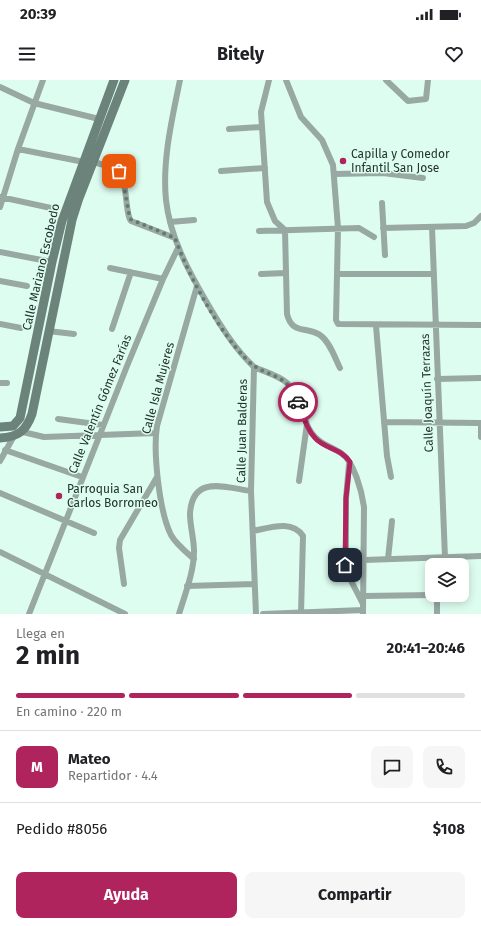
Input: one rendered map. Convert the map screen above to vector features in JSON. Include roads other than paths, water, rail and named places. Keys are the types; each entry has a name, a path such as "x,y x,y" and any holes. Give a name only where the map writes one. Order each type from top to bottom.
{"main road":[{"name":"Calle Mariano Escobedo","path":"23,432 32,414 72,220 100,119 114,80"},
{"name":"Calle Mariano Escobedo","path":"18,422 22,413 52,262 65,210 125,80"},
{"path":"0,427 13,426 18,422"},
{"path":"0,438 13,436 23,432"}],"street":[{"path":"0,207 1,197 43,80"},
{"name":"Calle Juan Balderas","path":"180,80 166,164 166,201 170,222 178,248 197,286 230,339 254,367 251,491 256,614"},
{"path":"269,80 261,112 267,202 275,221 285,230 289,320 294,327 314,332 325,339 340,368"},
{"path":"286,80 301,117 322,140 328,151 334,174 338,228 336,320 338,324 376,326 481,325"},
{"path":"386,80 408,101 426,99 428,80"},
{"path":"0,87 34,102 100,119"},
{"path":"229,129 262,127"},
{"path":"18,149 110,166 119,171 124,187 130,219 175,238"},
{"path":"221,172 265,168"},
{"path":"334,174 377,173 423,178"},
{"path":"1,197 51,208"},
{"path":"382,203 385,255"},
{"path":"383,228 466,226 474,223 481,216"},
{"path":"170,222 194,220"},
{"name":"Calle Joaquín Terrazas","path":"432,227 445,558"},
{"path":"259,231 359,228 374,237"},
{"name":"Calle Valentín Gómez Farías","path":"29,614 103,425 163,279 178,248"},
{"path":"0,252 52,262"},
{"path":"110,268 163,279"},
{"path":"112,329 131,272"},
{"path":"261,274 286,273"},
{"path":"338,274 434,274"},
{"path":"0,281 27,286"},
{"name":"Calle Isla Mujeres","path":"194,559 171,536 157,477 156,433 197,286"},
{"path":"0,324 21,328"},
{"path":"376,326 387,456 391,477"},
{"path":"48,331 74,334"},
{"path":"254,367 287,383 296,397 306,424 316,439 341,453 350,462 363,498 363,609"},
{"path":"437,379 481,378"},
{"path":"0,383 8,383"},
{"path":"58,419 103,425"},
{"name":"Calle Mariano Escobedo","path":"0,460 13,436 18,422"},
{"path":"384,422 481,423 481,437"},
{"path":"299,481 306,424"},
{"path":"23,432 44,437 156,433"},
{"path":"5,450 82,477"},
{"path":"350,462 346,498 346,571 363,609"},
{"path":"124,584 118,548 120,540 157,477"},
{"path":"179,614 194,559 194,541 190,515 193,498 196,492 202,488 220,486 251,491"},
{"path":"0,493 94,533"},
{"path":"388,559 392,521"},
{"path":"253,531 284,526 299,530 303,536 301,613"},
{"path":"0,552 125,614"},
{"path":"445,558 481,556"},
{"path":"364,560 425,558"},
{"path":"187,586 254,584"},
{"path":"364,596 425,595"},
{"path":"437,602 437,614"},
{"path":"263,614 363,609"}],"place":[{"name":"Capilla y Comedor Infantil San Jose","path":"343,161"},
{"name":"Parroquia San Carlos Borromeo","path":"59,496"}]}
